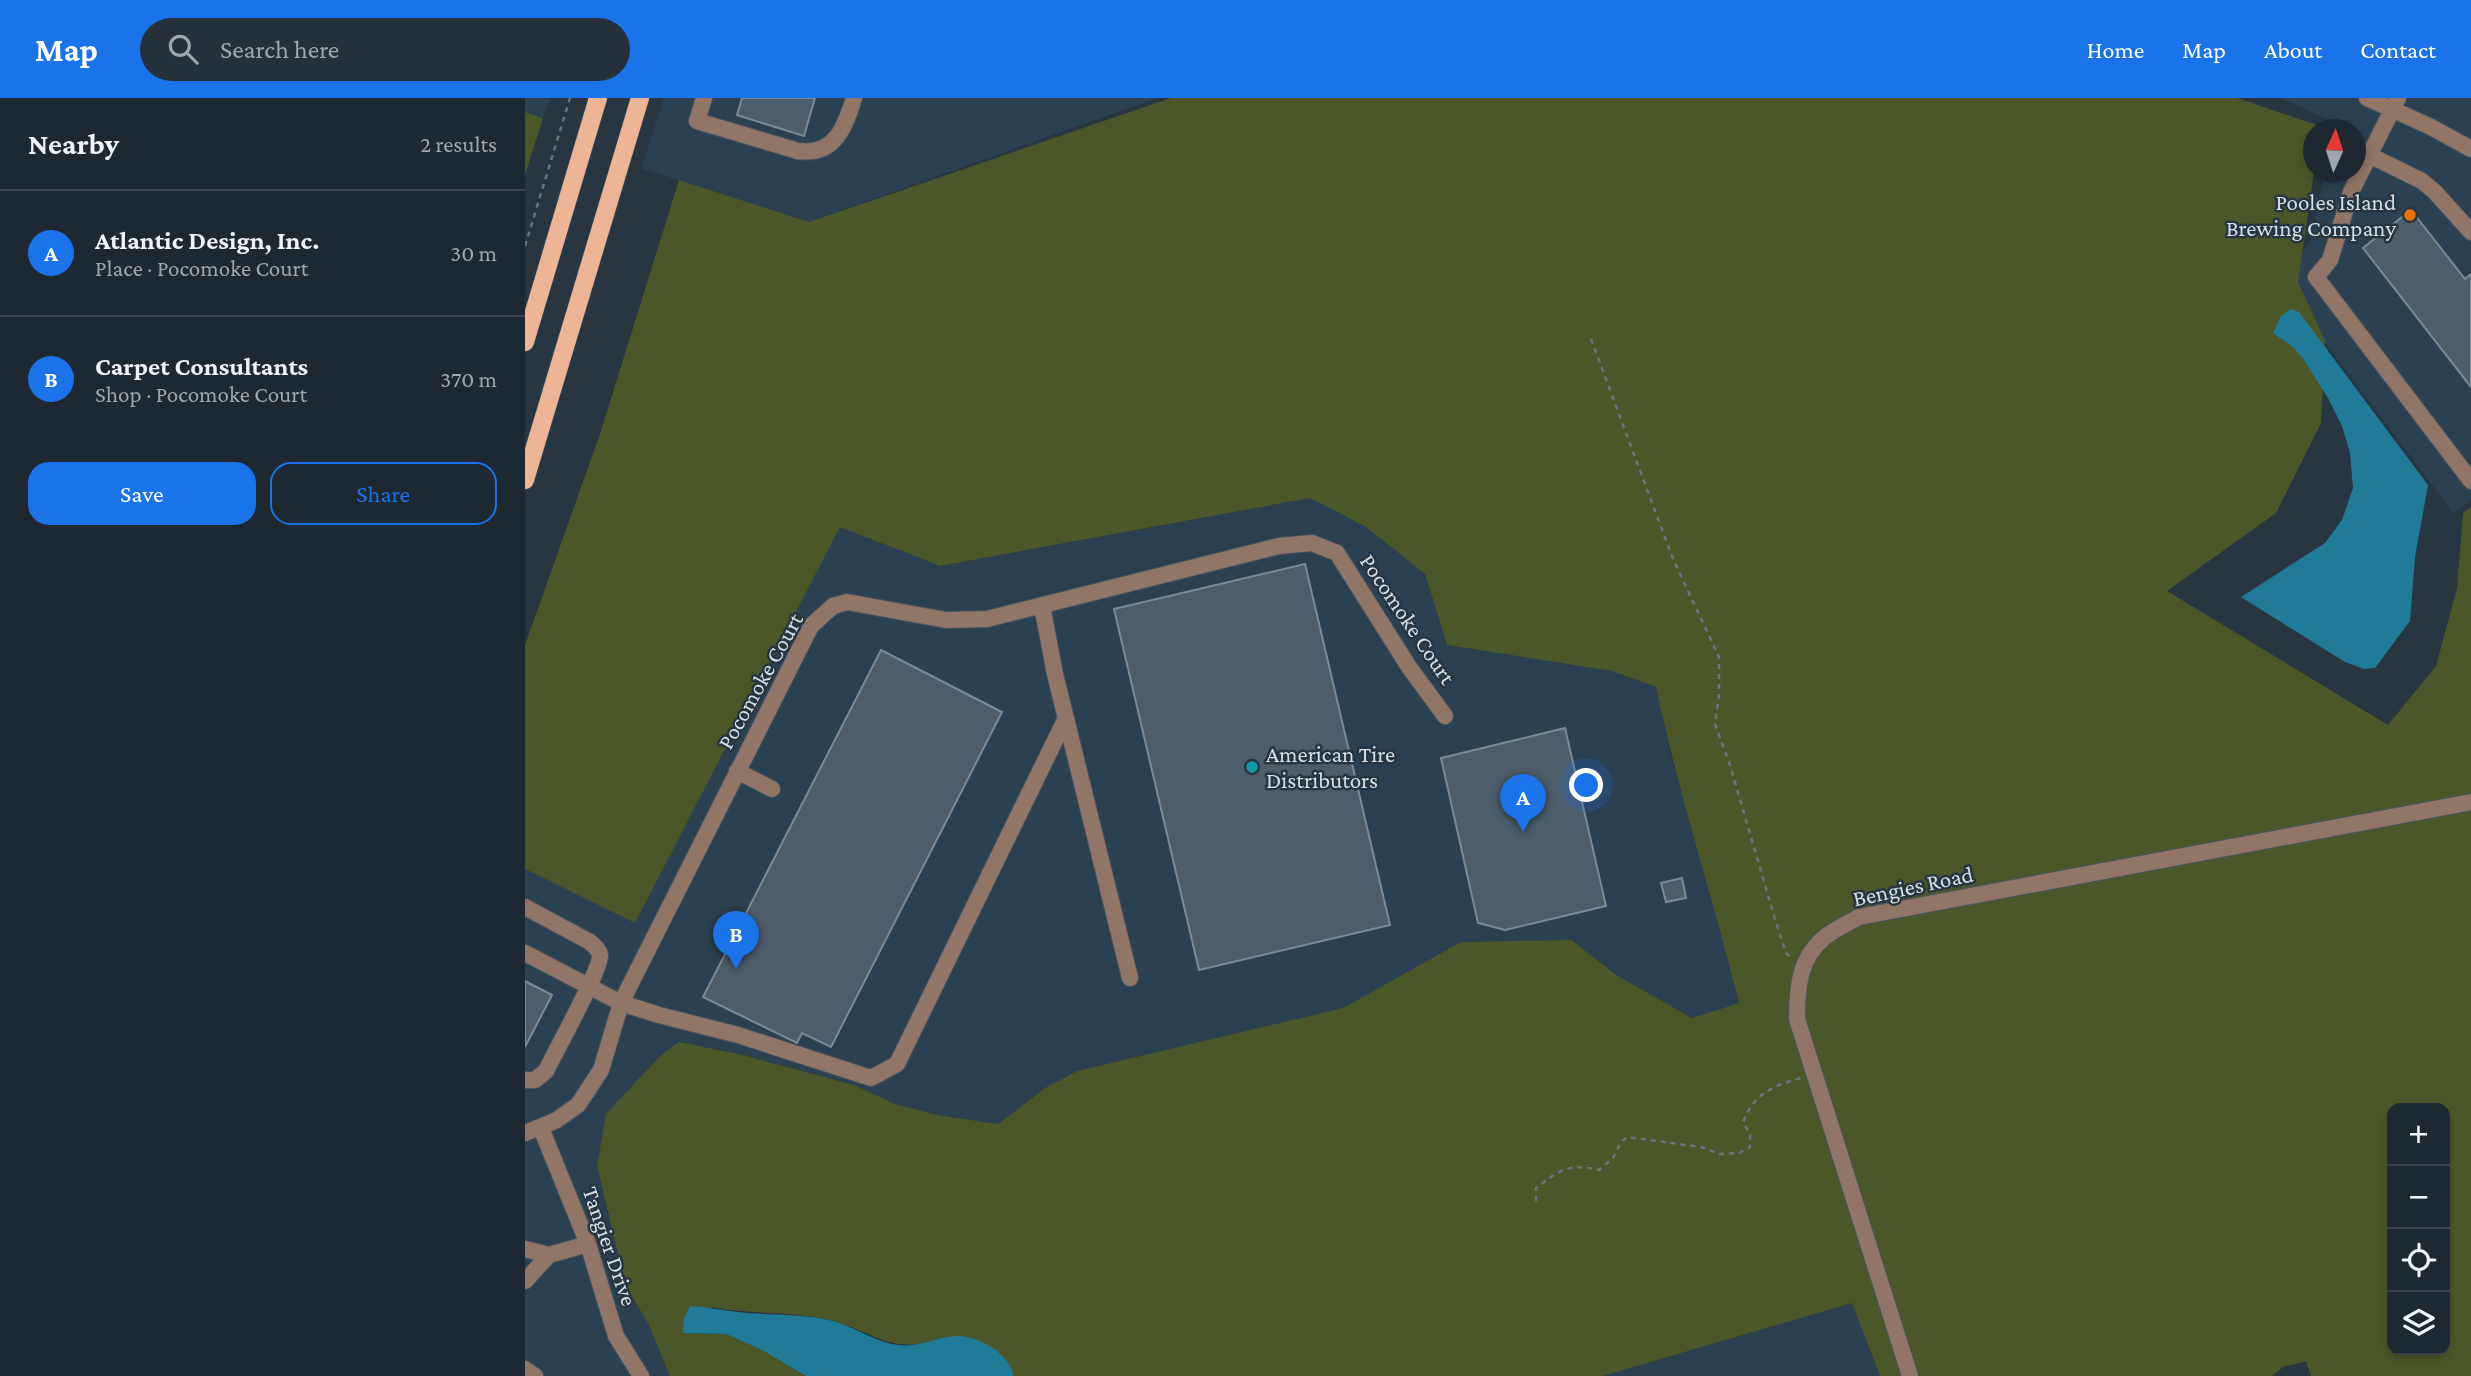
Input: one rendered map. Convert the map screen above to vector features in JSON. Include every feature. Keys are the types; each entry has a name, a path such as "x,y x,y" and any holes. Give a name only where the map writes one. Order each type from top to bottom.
{"main road":[{"path":"525,342 598,98"},
{"path":"626,143 633,98"},
{"path":"525,480 640,98"}],"street":[{"path":"704,98 698,121 811,153 822,150 845,129 854,98"},
{"path":"2367,98 2395,103 2471,149"},
{"path":"2395,103 2351,192 2330,260 2316,277 2471,481"},
{"path":"2368,155 2421,181 2435,192 2471,232"},
{"name":"Pocomoke Court","path":"525,1133 555,1121 578,1105 601,1070 621,1003 737,771 811,626 833,606 847,602 946,620 987,619 1279,547 1312,543 1336,553 1409,667 1445,716"},
{"path":"1042,606 1066,718 1130,978"},
{"path":"525,954 621,1003 738,1035 871,1078 897,1064 1066,718"},
{"path":"737,771 772,789"},
{"name":"Bengies Road","path":"1910,1376 1797,1019 1797,990 1801,968 1824,937 1859,917 2471,802"},
{"path":"525,907 590,942 598,949 600,956 546,1071 535,1080 525,1080"},
{"name":"Tangier Drive","path":"541,1128 588,1244 616,1336 641,1376"},
{"path":"525,1249 549,1255 588,1244"},
{"path":"525,1281 549,1255"},
{"path":"525,1369 535,1376"}],"path":[{"path":"525,246 570,98"},
{"path":"1591,339 1673,559 1719,657 1719,696 1715,724 1786,953 1801,968"},
{"path":"1536,1201 1536,1188 1561,1170 1580,1166 1599,1170 1613,1158 1621,1142 1627,1137 1700,1147 1720,1154 1739,1153 1750,1147 1750,1134 1743,1122 1751,1103 1779,1084 1814,1074"}],"shaded area":[{"path":"525,98 550,98 543,118 525,112"},
{"path":"664,98 1157,98 809,222 641,168"},
{"path":"2281,98 2471,98 2471,500 2454,514 2282,286 2311,240 2323,182 2366,182 2366,119 2326,119"},
{"path":"1310,498 1366,527 1425,574 1447,645 1612,671 1656,687 1670,753 1721,927 1739,1003 1692,1018 1618,976 1571,940 1461,942 1343,1008 1077,1071 1045,1088 998,1124 895,1105 854,1085 743,1055 679,1043 661,1055 607,1114 626,1286 649,1325 670,1376 525,1376 525,869 635,923 840,527 940,566"},
{"path":"1852,1303 1880,1376 1603,1376"}],"green space":[{"path":"1171,98 2237,98 2303,120 2303,182 2313,182 2298,282 2325,340 2321,423 2276,513 2167,591 2388,725 2436,666 2457,588 2463,513 2471,507 2471,1376 2311,1376 2306,1361 2283,1367 2272,1376 1880,1376 1852,1303 1603,1376 1014,1376 1013,1373 938,1339 921,1343 895,1343 818,1318 713,1307 683,1333 726,1334 762,1350 806,1376 670,1376 649,1325 626,1286 597,1166 606,1114 661,1055 679,1042 743,1055 854,1085 895,1104 938,1115 998,1124 1045,1088 1077,1071 1343,1008 1461,942 1571,940 1618,976 1692,1018 1739,1003 1656,687 1612,671 1447,645 1425,574 1366,527 1310,498 940,566 840,527 635,923 525,869 525,645 600,434 679,180 809,222"},
{"path":"525,112 543,118 525,175"}],"water":[{"path":"2291,309 2299,312 2428,485 2415,557 2410,621 2375,668 2364,669 2345,662 2241,597 2325,543 2342,520 2353,488 2350,453 2342,426 2328,398 2293,347 2273,333 2281,316"},
{"path":"690,1306 821,1318 899,1345 967,1337 996,1350 1007,1362 1014,1376 806,1376 762,1350 726,1334 683,1333 684,1319"}],"building":[{"path":"742,98 815,98 804,136 737,115"},
{"path":"2411,210 2465,279 2471,274 2471,387 2363,248"},
{"name":"American Tire Distributors","path":"1305,564 1390,925 1199,970 1114,609"},
{"path":"881,650 1002,712 831,1047 802,1033 797,1043 703,997"},
{"path":"1565,728 1606,906 1505,930 1478,923 1441,758"},
{"path":"1682,878 1686,898 1666,902 1661,883"},
{"path":"525,981 552,995 525,1047"}],"place":[{"name":"Pooles Island Brewing Company","path":"2410,215"},
{"name":"American Tire Distributors","path":"1252,767"},
{"name":"Atlantic Design, Inc.","path":"1523,832"},
{"name":"Carpet Consultants","path":"736,969"}]}
